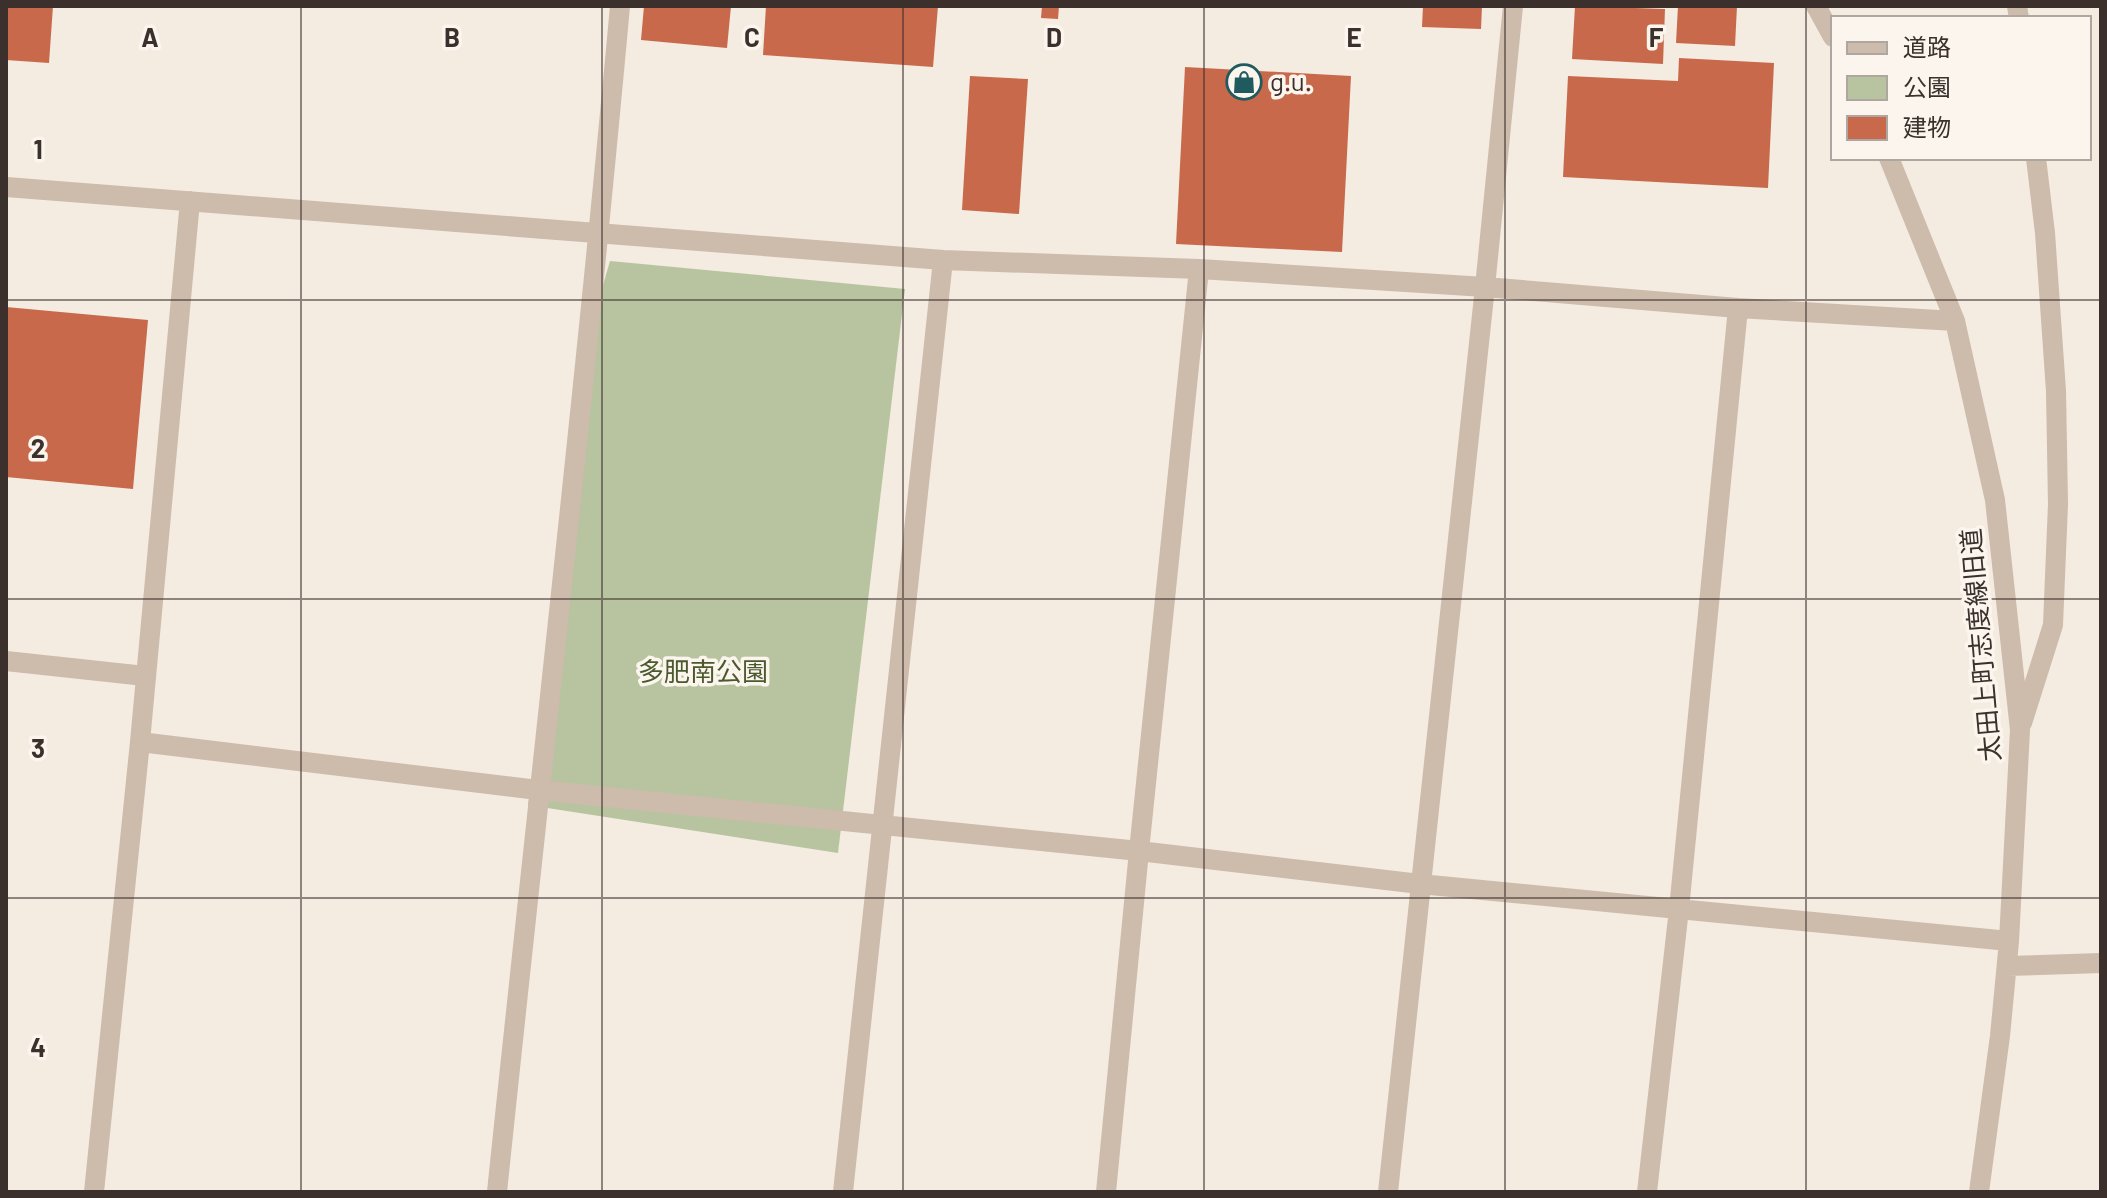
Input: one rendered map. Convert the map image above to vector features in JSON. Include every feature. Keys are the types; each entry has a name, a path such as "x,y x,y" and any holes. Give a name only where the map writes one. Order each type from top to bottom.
{"street":[{"path":"497,1192 599,234 620,6"},
{"path":"1388,1192 1513,6"},
{"path":"1816,6 1831,33"},
{"name":"太田上町志度線旧道","path":"1890,160 1955,321 1995,500 2020,730 2007,966 1979,1192"},
{"path":"2020,730 2053,625 2058,504 2055,375 2036,160"},
{"path":"6,187 943,260 1199,269 1955,321"},
{"path":"94,1192 190,201"},
{"path":"843,1192 943,260"},
{"path":"1106,1192 1199,269"},
{"path":"1647,1192 1679,909 1738,308"},
{"path":"6,661 145,676"},
{"path":"140,742 538,790 1139,851 1420,884 2009,941"},
{"path":"2007,966 2101,963"}],"green space":[{"name":"多肥南公園","path":"610,261 905,289 838,853 528,805 596,309"}],"building":[{"path":"6,6 53,6 49,63 6,60"},
{"path":"644,6 731,6 727,48 641,40"},
{"path":"766,6 938,6 933,67 763,55"},
{"path":"1042,6 1059,6 1058,19 1041,18"},
{"path":"1423,6 1482,6 1481,29 1422,27"},
{"path":"1575,6 1665,9 1663,64 1572,59"},
{"path":"1678,6 1737,6 1735,46 1676,43"},
{"path":"1679,58 1774,63 1768,188 1563,177 1568,76 1678,81"},
{"path":"1185,67 1351,76 1342,252 1176,244"},
{"path":"970,76 1028,79 1019,214 962,210"},
{"path":"6,307 148,320 133,489 6,477"}],"place":[{"name":"g.u.","path":"1244,82"}]}
